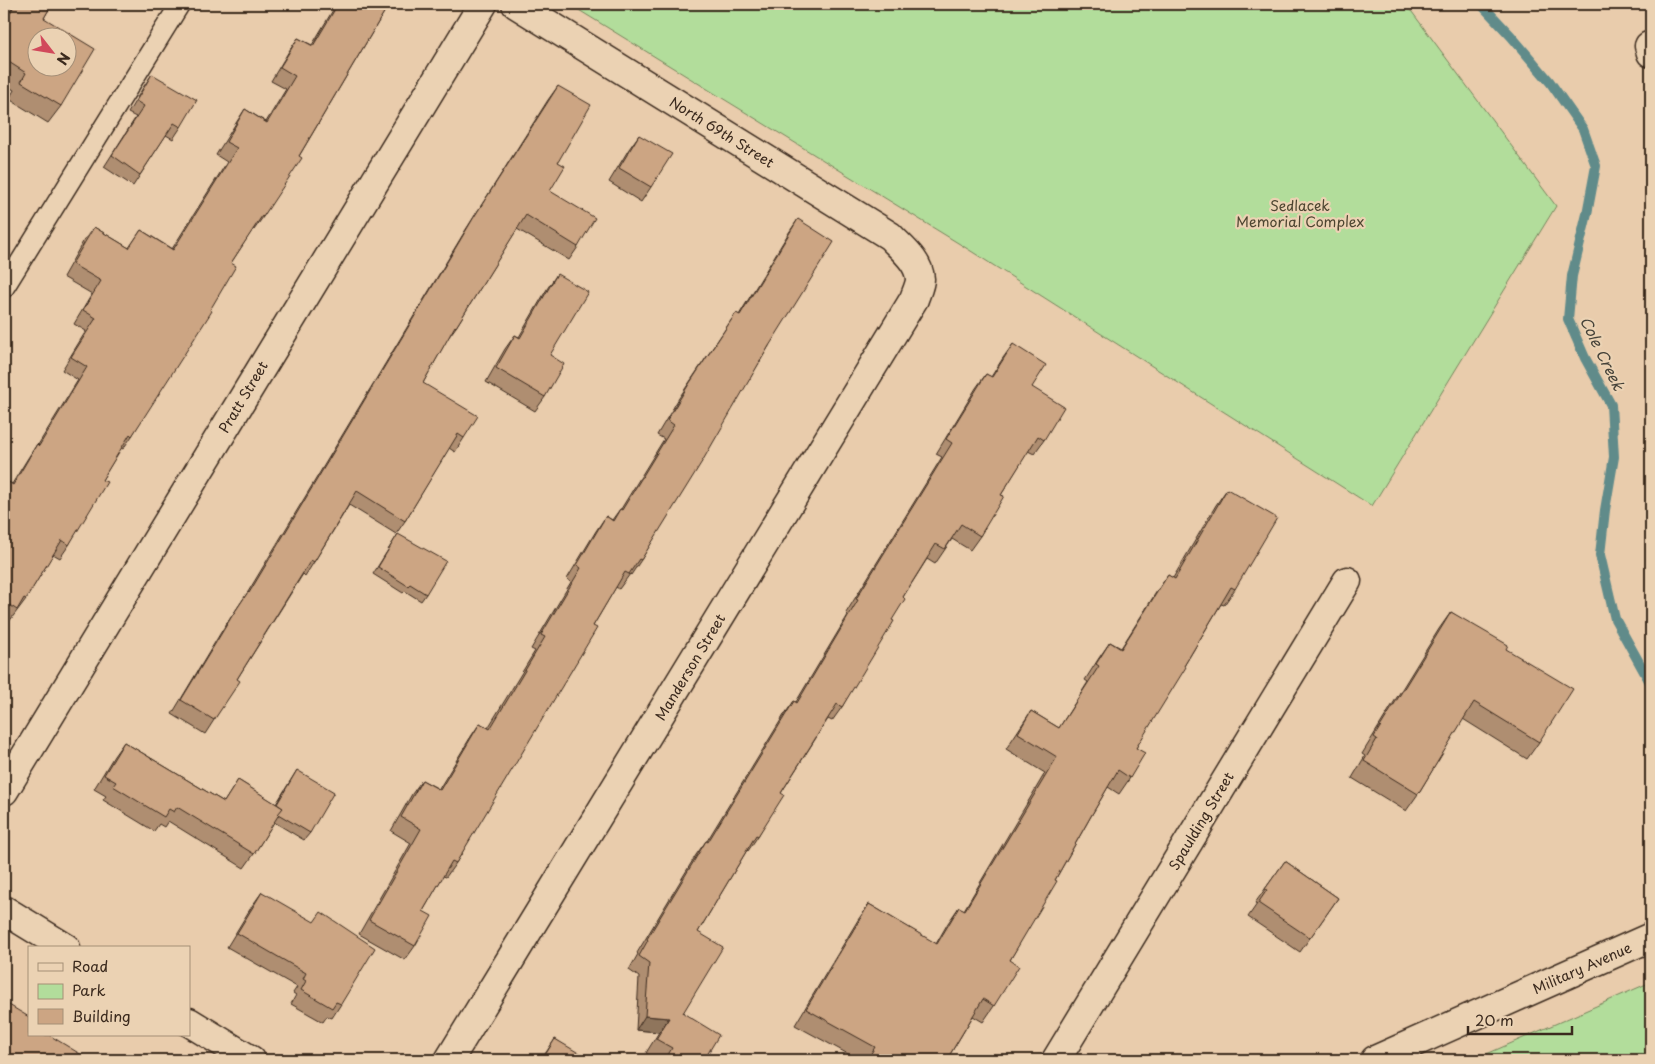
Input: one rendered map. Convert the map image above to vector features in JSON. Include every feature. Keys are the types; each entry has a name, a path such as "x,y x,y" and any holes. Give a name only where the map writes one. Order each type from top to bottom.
{"street":[{"name":"Pratt Street","path":"4,791 483,4"},
{"name":"North 69th Street","path":"516,4 890,236 913,260 918,270"},
{"name":"Manderson Street","path":"449,1060 914,299 920,280 918,270"},
{"name":"Spaulding Street","path":"1056,1060 1347,581"},
{"path":"4,910 63,946"},
{"name":"Military Avenue","path":"1375,1060 1651,937"},
{"path":"190,1023 251,1060"}],"lane":[{"path":"4,288 180,4"}],"green space":[{"name":"Sedlacek Memorial Complex","path":"569,4 1401,4 1412,12 1556,206 1372,506 963,246"},
{"path":"1651,982 1651,1060 1473,1060"}],"building":[{"path":"15,4 52,4 44,18 60,28 28,28 28,78 78,78 61,106 21,82 26,73 4,59 4,24"},
{"path":"338,4 389,4 299,156 302,158 231,263 236,266 210,310 212,311 132,436 130,434 102,480 107,482 69,545 62,540 26,599 24,598 17,610 4,601 4,479 13,485 87,367 71,357 96,318 83,310 101,281 72,264 94,227 129,248 141,230 173,250 237,148 226,142 245,109 267,123 295,76 280,67 298,38 313,46"},
{"path":"78,39 95,49 78,78"},
{"path":"152,74 197,100 181,127 174,123 140,175 112,155 144,106 136,101"},
{"path":"558,86 591,105 558,162 565,166 550,191 595,218 578,247 526,215 455,326 423,383 478,416 464,438 458,434 405,521 357,491 314,562 311,560 237,679 240,681 214,720 181,700 232,616 249,593 474,217"},
{"path":"639,135 672,154 651,187 619,168"},
{"path":"798,219 834,242 769,346 703,460 641,560 639,559 629,574 625,572 593,626 597,628 456,863 452,861 423,911 432,916 415,946 369,920 421,829 401,817 422,780 440,790 480,723 490,729 545,637 541,635 581,568 577,565 606,516 613,521 620,509 622,510 674,425 667,420 736,313 740,315"},
{"path":"557,274 588,292 550,355 564,364 545,397 496,368 515,335 520,338"},
{"path":"1013,344 1046,365 1032,387 1064,407 1044,440 1038,436 1001,495 1004,496 980,536 961,524 945,549 936,544 903,597 905,599 892,620 894,621 842,707 837,704 781,793 784,795 758,836 756,835 698,932 723,947 683,1013 719,1035 704,1060 665,1060 672,1048 656,1039 669,1018 645,1016 649,963 639,956 647,939 794,701 797,703 858,600 856,599 952,443 946,439 986,374 992,377"},
{"path":"1227,489 1277,518 1235,589 1231,587 1184,666 1186,667 1136,748 1145,753 1130,778 1118,770 1091,816 1055,880 1057,881 1010,960 1019,966 994,1006 983,999 949,1056 956,1060 867,1060 875,1047 806,1009 869,904 937,944 959,907 965,910 1057,757 1018,733 1031,711 1059,728 1099,666 1096,664 1110,642 1121,649 1168,575 1175,579"},
{"path":"398,534 446,561 426,594 410,584 408,586 378,567"},
{"path":"1451,612 1508,645 1506,649 1573,689 1539,742 1474,702 1418,794 1364,761 1377,739 1374,737"},
{"path":"124,742 224,802 238,780 283,808 254,854 177,807 174,812 169,809 164,817 113,786 116,782 104,775"},
{"path":"297,770 334,792 310,833 278,814 283,808 277,804"},
{"path":"1285,861 1338,898 1310,938 1258,903 1267,890 1265,889"},
{"path":"262,892 314,922 321,912 375,948 341,1004 336,1002 332,1008 301,990 306,981 303,979 306,973 237,933"},
{"path":"4,1002 28,1016 28,1036 51,1036 90,1060 6,1060 8,1057 4,1054"},
{"path":"555,1039 587,1058 586,1060 542,1060"}],"waterway":[{"name":"Cole Creek","path":"1481,4 1550,82 1583,129 1596,166 1572,276 1568,319 1585,358 1611,405 1614,457 1600,555 1615,619 1651,684"}]}
